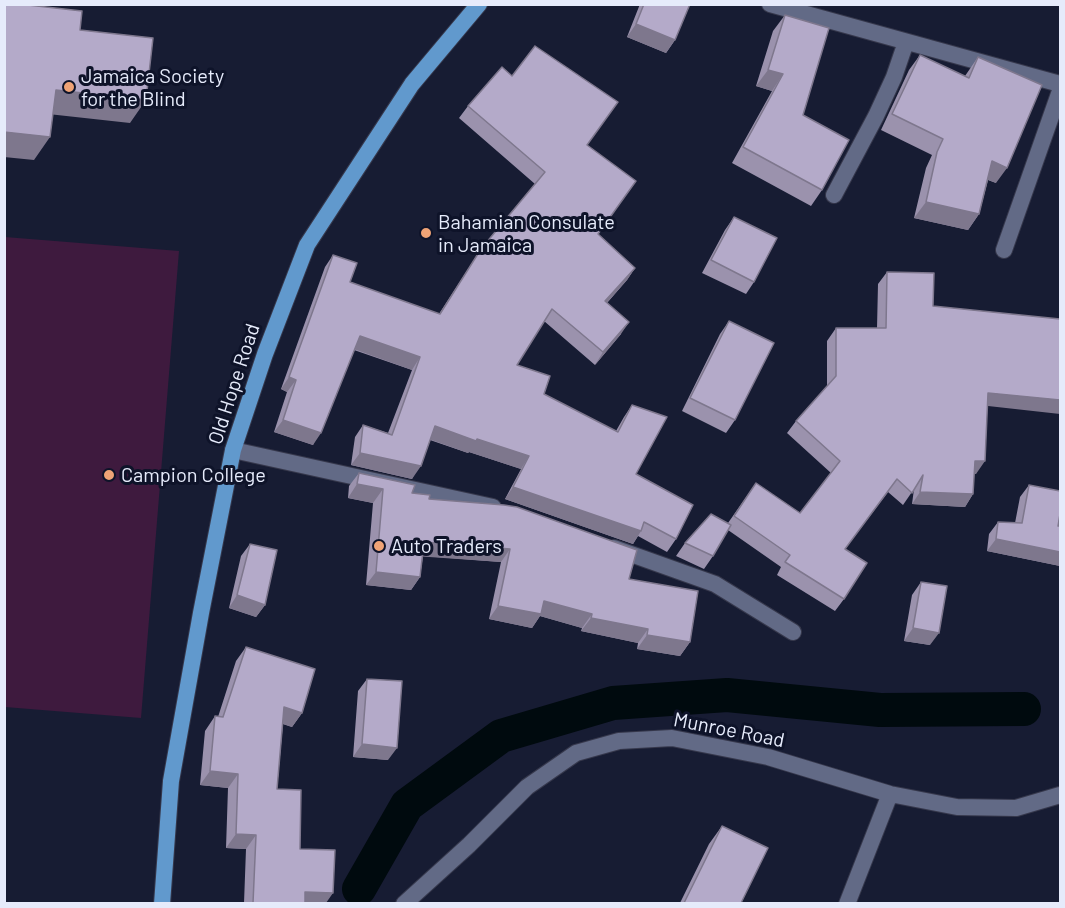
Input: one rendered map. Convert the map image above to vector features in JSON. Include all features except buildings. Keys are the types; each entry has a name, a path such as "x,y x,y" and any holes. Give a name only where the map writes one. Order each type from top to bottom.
{"main road":[{"name":"Old Hope Road","path":"162,903 171,782 233,450 265,354 307,245 412,84 479,4"}],"street":[{"path":"770,4 1060,84"},
{"path":"834,195 876,116 894,77 906,42"},
{"path":"1004,250 1060,91"},
{"path":"233,450 510,511"},
{"path":"600,543 715,584 793,632"},
{"name":"Munroe Road","path":"404,903 469,845 526,787 576,753 618,741 672,738 768,757 890,794 957,807 1016,808 1060,795"},
{"path":"847,903 890,794"}],"shaded area":[{"path":"5,237 179,251 141,718 5,707"}],"waterway":[{"path":"359,889 407,805 501,736 613,703 727,695 880,710 1024,709"}],"place":[{"name":"Jamaica Society for the Blind","path":"69,87"},
{"name":"Bahamian Consulate in Jamaica","path":"426,233"},
{"name":"Campion College","path":"109,475"},
{"name":"Auto Traders","path":"379,546"}]}
